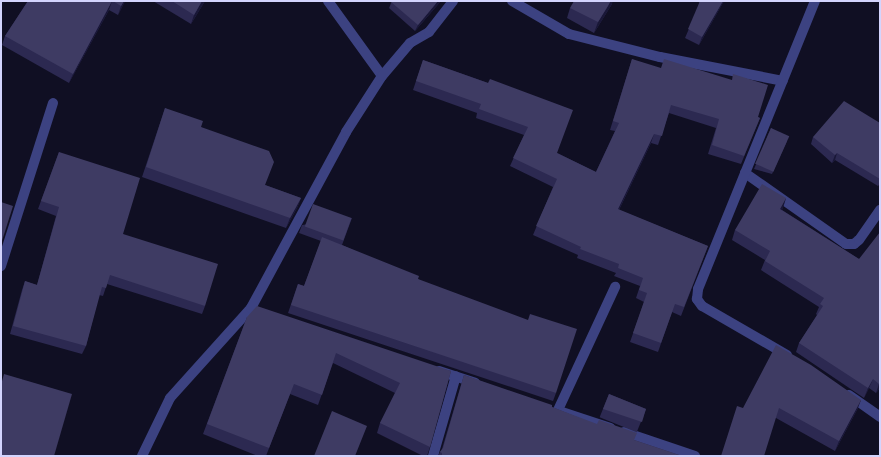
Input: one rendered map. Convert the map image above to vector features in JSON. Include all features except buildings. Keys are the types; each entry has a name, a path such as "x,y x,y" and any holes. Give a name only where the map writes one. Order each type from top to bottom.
{"street":[{"path":"328,1 382,76"},
{"path":"142,456 170,398 255,309 346,132 382,76 410,43 429,32 453,1"},
{"path":"512,1 569,34 660,57 783,81"},
{"path":"794,359 702,306 698,299 698,289 815,1"},
{"path":"1,266 53,103"},
{"path":"745,173 846,244 854,244 859,240 880,210"},
{"path":"615,287 553,409 695,456"},
{"path":"428,367 484,386"},
{"path":"434,456 456,376"},
{"path":"842,390 880,417"}]}
